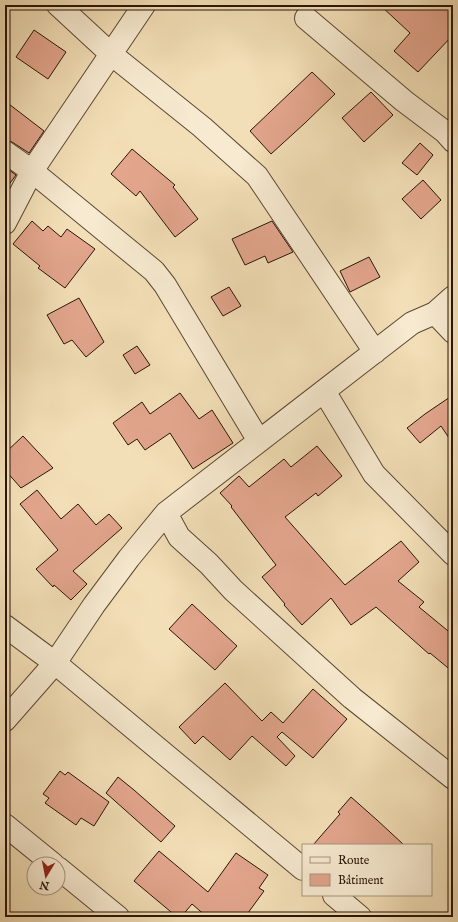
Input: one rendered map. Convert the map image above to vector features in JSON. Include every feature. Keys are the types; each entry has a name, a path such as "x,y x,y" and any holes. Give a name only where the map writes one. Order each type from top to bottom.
{"street":[{"path":"58,5 111,54 202,127 257,176 375,352"},
{"path":"5,223 32,171 144,5"},
{"path":"306,18 453,141"},
{"path":"5,152 32,171 154,272 165,285 259,441"},
{"path":"5,720 55,663 94,605 129,558 166,513 412,324 435,313 453,297"},
{"path":"435,313 453,332"},
{"path":"324,391 374,474 453,554"},
{"path":"166,513 179,537 209,564 233,590 352,698 453,778"},
{"path":"5,626 55,663 302,868"},
{"path":"5,825 43,856"},
{"path":"66,875 118,917"},
{"path":"335,896 360,917"}],"building":[{"path":"380,5 453,5 453,35 418,72 394,51 410,33"},
{"path":"34,30 66,52 48,79 16,57"},
{"path":"312,72 335,94 271,154 250,131"},
{"path":"371,92 393,115 364,142 342,118"},
{"path":"5,101 44,131 29,153 12,142 5,140"},
{"path":"420,143 433,155 417,175 402,163"},
{"path":"132,149 175,185 173,187 198,219 175,237 140,191 136,196 111,174"},
{"path":"5,167 16,175 5,190"},
{"path":"423,180 441,200 421,219 402,199"},
{"path":"32,221 43,231 48,226 61,237 67,229 95,249 65,288 38,268 40,266 13,244"},
{"path":"272,221 293,252 268,263 265,256 245,265 232,239"},
{"path":"369,257 380,277 350,292 340,271"},
{"path":"229,287 241,306 223,316 211,297"},
{"path":"79,298 104,342 86,357 72,340 64,344 47,315"},
{"path":"137,346 150,365 135,374 123,355"},
{"path":"180,393 199,419 212,410 233,443 193,469 170,433 145,450 137,439 128,445 113,423 142,402 150,414"},
{"path":"453,395 453,444 441,426 420,443 407,428"},
{"path":"23,436 53,468 21,488 5,470 5,453"},
{"path":"317,446 342,476 318,496 316,493 285,517 345,585 401,541 419,562 398,581 424,602 419,607 453,635 453,672 430,653 429,654 376,607 351,625 331,598 302,625 262,577 276,565 231,507 232,506 220,493 239,476 249,487 284,459 291,467"},
{"path":"37,490 61,519 78,504 96,525 109,514 122,528 73,571 87,584 71,600 54,585 53,587 36,569 58,550 20,504"},
{"path":"192,604 237,646 215,670 169,629"},
{"path":"225,683 262,721 271,712 283,723 313,689 347,719 313,758 282,732 277,737 295,756 286,766 252,736 230,760 203,736 195,744 179,727"},
{"path":"60,771 65,775 68,772 109,802 94,826 81,818 76,825 45,803 49,798 43,794"},
{"path":"118,777 175,826 161,842 106,793"},
{"path":"351,797 403,844 314,844 340,814 338,812"},
{"path":"159,851 208,892 236,853 268,875 259,888 264,891 245,917 207,917 192,904 181,917 177,917 134,881"}]}
